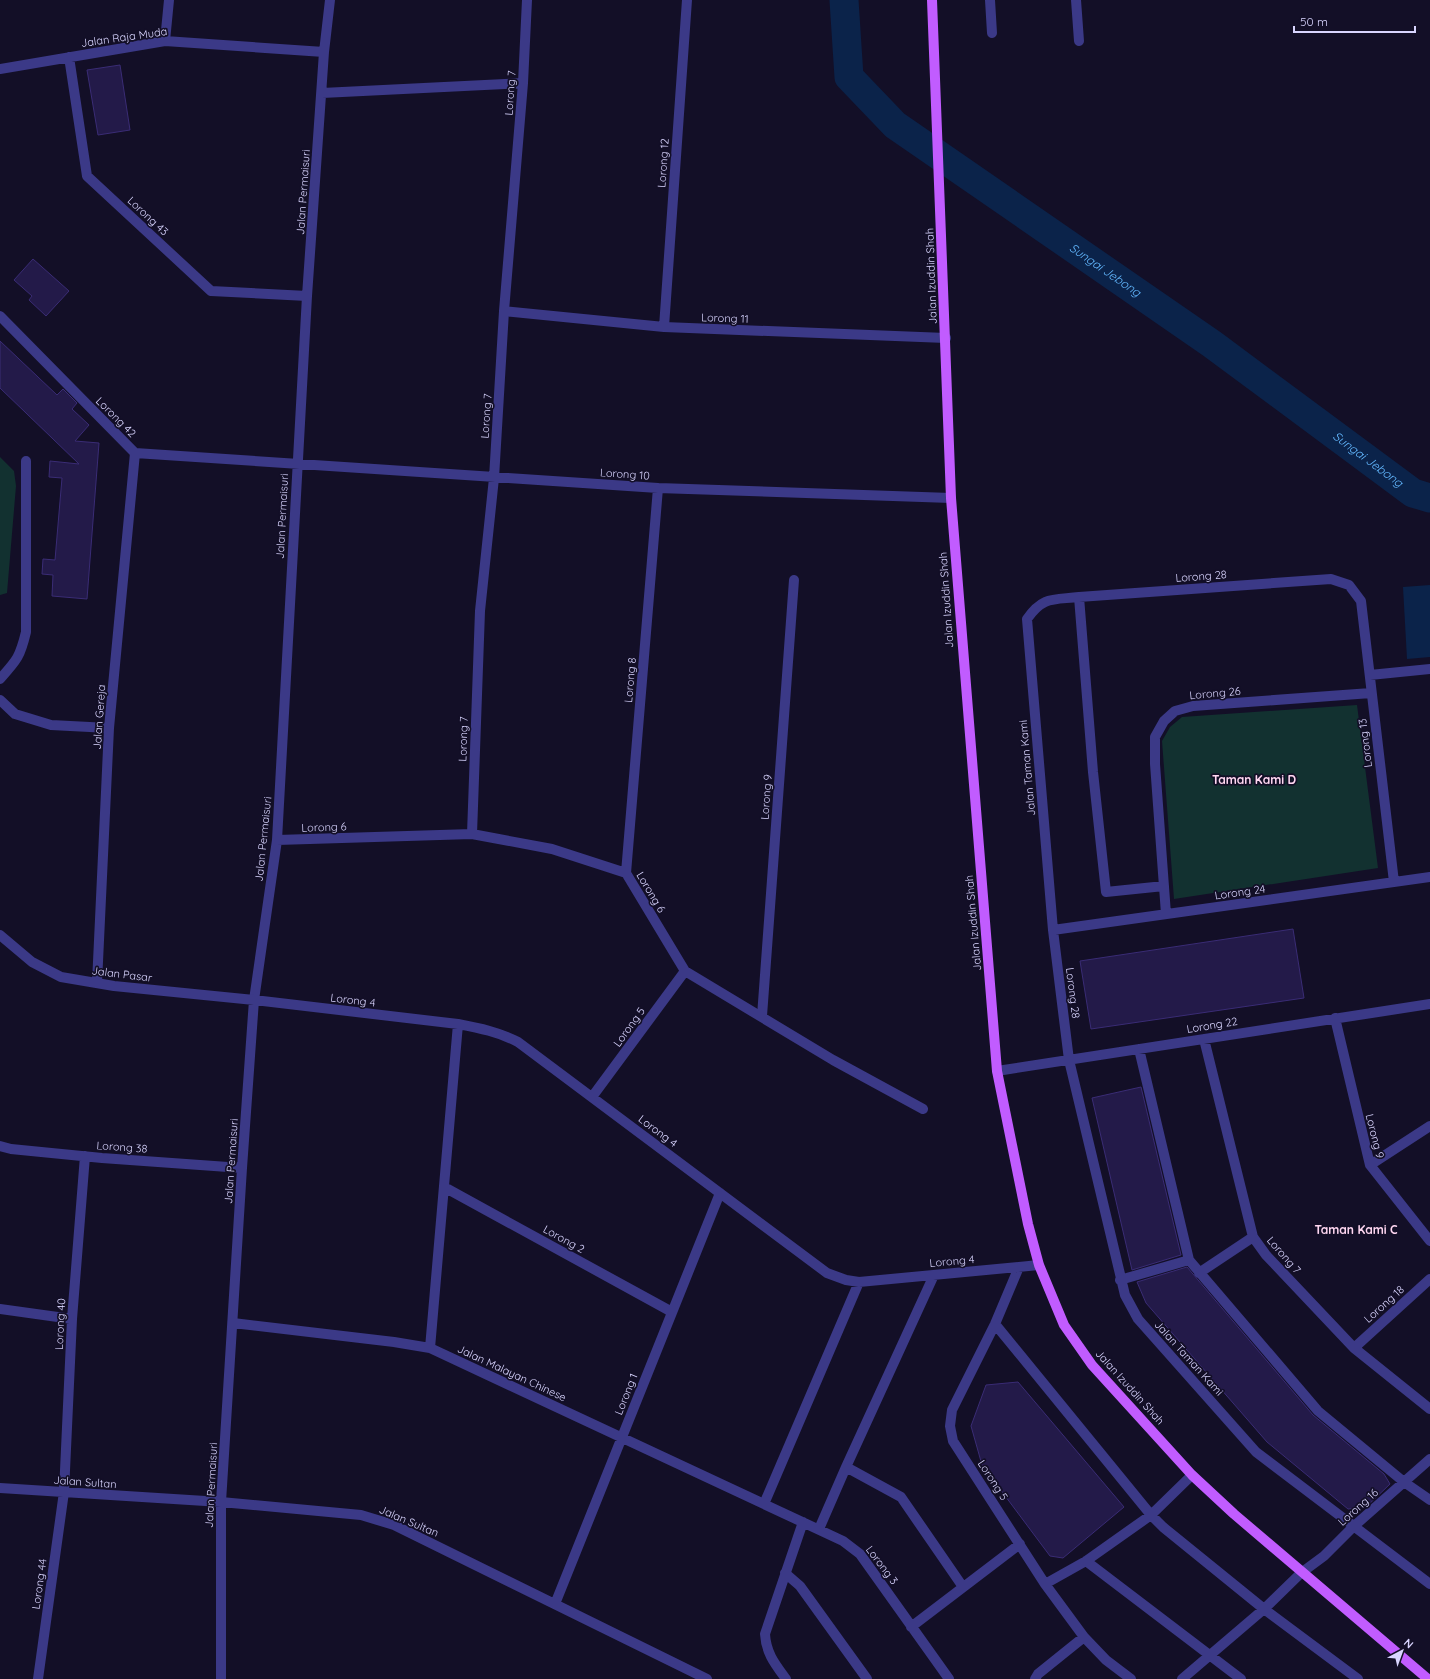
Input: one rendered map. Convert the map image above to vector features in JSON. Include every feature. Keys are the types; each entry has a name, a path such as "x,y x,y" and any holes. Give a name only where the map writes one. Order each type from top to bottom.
{"main road":[{"name":"Jalan Izuddin Shah","path":"932,0 938,114 951,498 997,1071 1028,1224 1039,1265 1064,1325 1092,1365 1192,1475 1301,1573 1428,1679"}],"street":[{"path":"165,41 169,0"},
{"name":"Jalan Permaisuri","path":"220,1679 220,1502 254,1000 277,840 307,296 324,52 330,0"},
{"name":"Lorong 7","path":"472,834 480,611 494,478 504,311 523,83 527,0"},
{"name":"Lorong 12","path":"664,327 687,0"},
{"path":"990,0 992,33"},
{"path":"1076,0 1079,41"},
{"name":"Jalan Raja Muda","path":"0,69 165,41 324,52"},
{"name":"Lorong 43","path":"69,57 87,176 210,291 307,296"},
{"path":"322,93 523,83"},
{"name":"Lorong 11","path":"504,311 664,327 946,338"},
{"name":"Lorong 42","path":"0,316 134,453 297,464"},
{"name":"Jalan Gereja","path":"97,983 109,728 134,453"},
{"path":"0,679 17,660 22,650 26,632 26,461"},
{"name":"Lorong 10","path":"297,464 658,488 951,498"},
{"name":"Lorong 8","path":"626,873 658,488"},
{"name":"Lorong 28","path":"1036,607 1046,600 1331,579 1349,585 1361,601"},
{"name":"Lorong 9","path":"762,1016 794,580"},
{"path":"1079,597 1093,772 1106,892 1164,886"},
{"name":"Lorong 13","path":"1361,601 1394,882"},
{"name":"Jalan Taman Kami","path":"1036,607 1027,619 1053,930"},
{"path":"1370,675 1430,669"},
{"name":"Lorong 26","path":"1166,914 1154,764 1155,737 1164,721 1175,711 1193,706 1372,693"},
{"path":"0,700 15,714 51,725 109,728"},
{"name":"Lorong 6","path":"277,840 472,834 552,849 626,873 685,971 833,1060 923,1109"},
{"name":"Lorong 24","path":"1053,930 1430,877"},
{"name":"Lorong 28","path":"1053,930 1069,1060"},
{"name":"Jalan Pasar","path":"0,935 32,962 61,978 254,1000"},
{"name":"Lorong 5","path":"592,1097 685,971"},
{"name":"Lorong 4","path":"254,1000 458,1024 488,1030 507,1036 518,1042 827,1273 846,1280 859,1282 1039,1265"},
{"name":"Lorong 22","path":"997,1071 1430,1004"},
{"name":"Lorong 9","path":"1335,1018 1370,1165 1430,1241"},
{"path":"430,1348 458,1024"},
{"name":"Lorong 7","path":"1204,1039 1253,1237 1266,1255 1354,1348 1430,1409"},
{"path":"1139,1049 1189,1260 1318,1411 1404,1482 1430,1500"},
{"name":"Jalan Taman Kami","path":"1069,1060 1120,1280 1125,1295 1138,1319 1256,1452 1430,1584"},
{"path":"1370,1165 1430,1126"},
{"name":"Lorong 38","path":"0,1146 11,1149 85,1156 242,1168"},
{"name":"Lorong 40","path":"64,1492 72,1319 85,1156"},
{"name":"Lorong 2","path":"444,1187 672,1312"},
{"name":"Lorong 1","path":"554,1604 720,1193"},
{"path":"1199,1273 1253,1237"},
{"path":"1120,1280 1189,1260"},
{"name":"Lorong 5","path":"1019,1267 994,1324 952,1410 950,1426 954,1441 1045,1584 1084,1637 1106,1660 1131,1679"},
{"path":"819,1529 934,1275"},
{"name":"Lorong 18","path":"1354,1348 1430,1279"},
{"path":"764,1504 859,1282"},
{"path":"0,1309 72,1319"},
{"name":"Jalan Malayan Chinese","path":"233,1323 394,1342 430,1348 764,1504"},
{"path":"994,1324 1151,1515 1163,1527 1264,1609 1358,1679"},
{"name":"Lorong 16","path":"1182,1679 1264,1609 1301,1573 1324,1556 1353,1527 1430,1459"},
{"path":"846,1467 901,1497 963,1588"},
{"path":"1045,1584 1086,1561 1151,1515 1192,1475"},
{"name":"Jalan Sultan","path":"0,1488 220,1502 361,1515 376,1519 394,1525 707,1679"},
{"name":"Lorong 44","path":"38,1679 64,1492"},
{"name":"Lorong 3","path":"764,1504 843,1541 860,1554 949,1679"},
{"path":"786,1679 770,1656 766,1646 765,1634 803,1522"},
{"path":"912,1626 1020,1544"},
{"path":"1086,1561 1241,1679"},
{"path":"785,1573 800,1586 866,1679"},
{"path":"1035,1679 1038,1674 1084,1637"}],"green space":[{"path":"0,457 14,471 16,486 7,593 0,595"},
{"path":"1357,705 1378,868 1174,899 1162,741 1170,727 1182,717"}],"water":[{"path":"1430,585 1430,657 1407,659 1403,587"}],"building":[{"path":"120,65 130,130 98,135 87,70"},
{"path":"33,259 69,291 46,316 29,300 32,296 14,280"},
{"path":"0,341 57,395 63,389 77,403 72,409 89,425 75,441 99,443 87,599 52,596 53,575 42,574 43,559 55,560 62,478 49,477 50,461 79,464 0,388"},
{"path":"1293,929 1304,998 1091,1029 1080,961"},
{"path":"1141,1087 1181,1255 1132,1270 1092,1098"},
{"path":"1187,1267 1313,1415 1384,1474 1390,1484 1365,1508 1348,1509 1267,1442 1146,1303 1137,1282"},
{"path":"1018,1382 1124,1507 1063,1558 1050,1556 982,1465 971,1426 986,1385"}],"waterway":[{"name":"Sungai Jebong","path":"844,0 849,77 895,125 1212,344 1413,493 1430,498"}],"district":[{"name":"Taman Kami D","path":"1254,780"},
{"name":"Taman Kami C","path":"1356,1230"}]}
